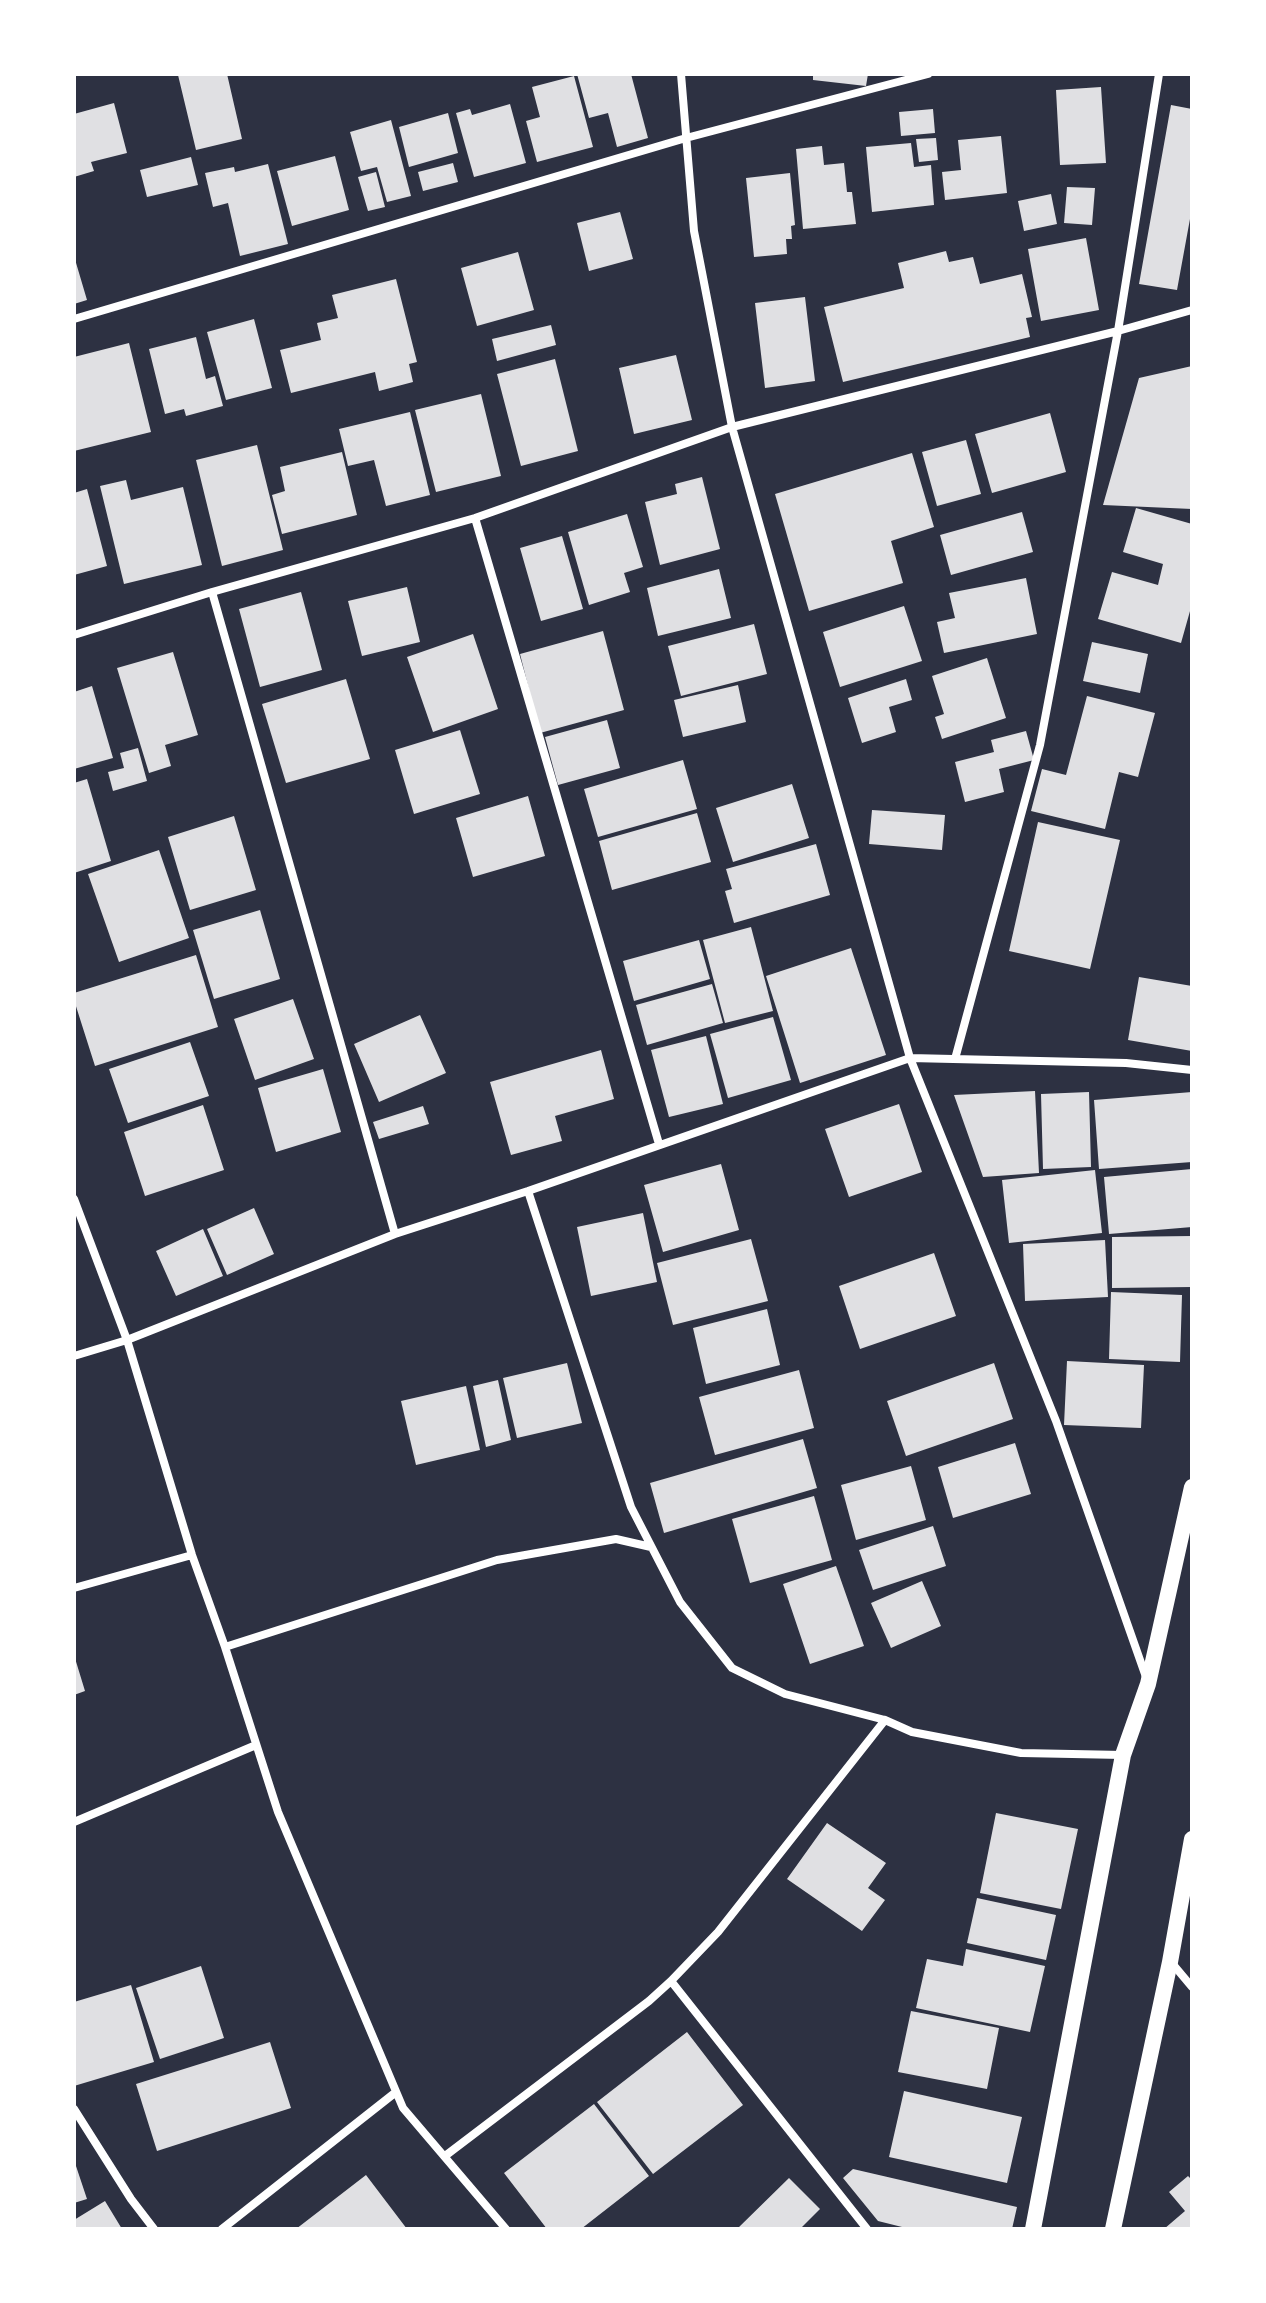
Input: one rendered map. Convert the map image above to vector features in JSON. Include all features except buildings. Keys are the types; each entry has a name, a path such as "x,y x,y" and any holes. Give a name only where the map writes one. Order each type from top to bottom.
{"main road":[{"path":"1033,2229 1123,1755 1148,1684 1192,1487"},
{"path":"1113,2229 1170,1962 1192,1839"}],"street":[{"path":"681,74 694,231 732,427 910,1058 1056,1421 1148,1684"},
{"path":"74,319 894,78 928,74"},
{"path":"955,1059 1040,745 1118,331 1159,74"},
{"path":"74,635 212,592 475,518 732,427 1192,310"},
{"path":"475,518 659,1144"},
{"path":"212,592 395,1234"},
{"path":"74,1356 127,1340 395,1234 910,1058 1126,1063 1192,1070"},
{"path":"528,1191 631,1507 680,1602 732,1668 785,1694 885,1720 912,1732 1021,1753 1123,1755"},
{"path":"74,1199 127,1340 192,1555 278,1812 403,2108 506,2229"},
{"path":"225,1647 497,1560 616,1539 651,1547"},
{"path":"74,1588 192,1555"},
{"path":"445,2156 671,1981 718,1932 885,1720"},
{"path":"74,1822 256,1745"},
{"path":"1170,1962 1192,1987"},
{"path":"671,1981 867,2229"},
{"path":"222,2229 396,2092"},
{"path":"75,2114 154,2229"}]}
